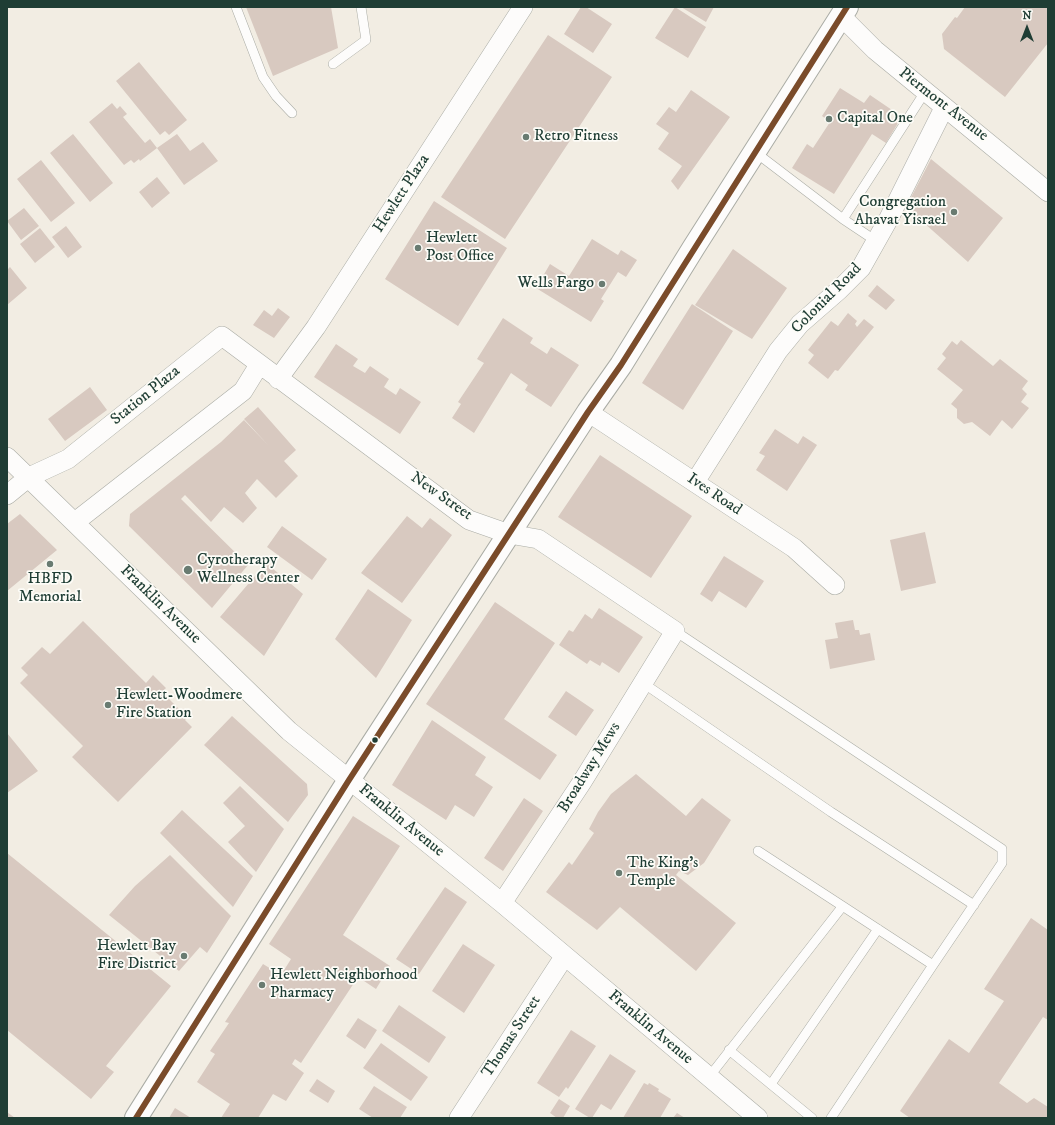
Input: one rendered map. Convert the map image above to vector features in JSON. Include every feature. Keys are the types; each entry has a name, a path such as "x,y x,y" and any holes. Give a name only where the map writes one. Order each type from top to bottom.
{"main road":[{"path":"136,1118 349,780 588,412 621,365 844,12"}],"street":[{"name":"Hewlett Plaza","path":"278,379 316,327 523,7"},
{"name":"Piermont Avenue","path":"844,12 875,50 1048,192"},
{"name":"Colonial Road","path":"694,482 778,351 800,324 839,290 860,268 876,241 944,108"},
{"name":"Station Plaza","path":"7,495 29,477 68,459 222,336 278,379"},
{"path":"75,522 243,391 259,365"},
{"name":"New Street","path":"278,379 469,520 509,534 538,539 675,632"},
{"name":"Ives Road","path":"588,412 794,548 834,585"},
{"name":"Franklin Avenue","path":"7,457 290,731 502,903 758,1118"},
{"name":"Broadway Mews","path":"502,903 582,782 675,632"},
{"name":"Thomas Street","path":"459,1118 564,956"}],"lane":[{"path":"236,7 263,77 276,96 292,113"},
{"path":"334,64 366,40 361,7"},
{"path":"843,219 925,92"},
{"path":"755,152 843,219 876,241"},
{"path":"675,632 1002,849 1002,863 831,1118"},
{"path":"643,683 831,812 974,905"},
{"path":"758,851 933,965"},
{"path":"709,1076 842,907"},
{"path":"771,1084 878,929"},
{"path":"729,1050 812,1118"}],"building":[{"path":"246,7 331,7 338,48 273,76"},
{"path":"581,7 586,7 612,24 593,53 564,34"},
{"path":"675,7 706,27 688,58 655,38"},
{"path":"681,7 714,7 706,22"},
{"path":"965,7 1048,7 1048,43 1005,97 944,49 942,34"},
{"name":"Retro Fitness","path":"548,35 612,77 505,239 441,197"},
{"path":"139,62 187,120 169,135 165,131 160,135 116,81"},
{"path":"840,88 864,103 870,95 892,110 888,116 898,123 886,143 872,134 834,194 792,168 807,144 813,148 830,122 822,116"},
{"path":"691,90 730,117 678,190 671,181 682,166 658,149 669,133 656,124 669,107 676,112"},
{"path":"112,103 117,109 120,106 127,114 123,117 145,143 150,139 157,148 140,161 139,159 134,163 131,160 124,165 89,122"},
{"path":"73,134 113,183 90,202 50,153"},
{"path":"177,134 190,151 203,142 218,161 184,185 157,148"},
{"name":"Congregation Ahavat Yisrael","path":"931,159 1003,218 968,262 906,207"},
{"path":"41,160 75,203 51,222 17,179"},
{"path":"157,177 170,193 152,208 139,192"},
{"path":"434,201 507,248 458,326 385,279"},
{"path":"24,208 39,226 21,240 7,221"},
{"path":"66,226 82,247 68,258 52,237"},
{"path":"40,228 55,247 35,263 20,244"},
{"path":"592,239 618,255 621,250 637,260 626,277 618,272 601,299 604,301 591,322 536,288 550,264 569,276"},
{"path":"733,249 787,288 752,339 695,305"},
{"path":"10,267 27,288 7,305 7,270"},
{"path":"877,285 895,300 886,310 868,296"},
{"path":"692,304 733,331 683,410 642,383"},
{"path":"278,308 290,317 274,338 253,325 264,310 272,316"},
{"path":"848,313 857,321 855,324 857,327 864,319 874,327 838,371 835,370 828,379 808,363 814,355 808,350 831,321 838,326"},
{"path":"503,318 533,338 530,343 547,354 551,347 579,365 551,407 525,390 528,385 511,373 474,433 452,418 461,404 458,402 484,363 477,359"},
{"path":"961,340 993,366 1000,359 1028,381 1022,389 1027,394 1021,402 1029,408 1012,429 1002,420 990,436 972,422 964,424 957,418 957,409 951,404 963,390 937,369 946,358 942,354 952,341 957,345"},
{"path":"336,344 358,359 353,366 365,373 370,366 389,379 384,387 396,395 400,388 421,402 400,434 314,377"},
{"path":"90,387 107,410 65,441 48,419"},
{"path":"258,407 296,450 284,461 298,476 276,498 257,479 245,493 257,508 243,523 224,507 211,522 185,495 181,499 248,565 212,608 129,526 130,514 221,442 244,420 268,445 244,419"},
{"path":"775,429 798,444 803,436 817,445 787,491 756,470 765,456 759,453"},
{"path":"600,455 692,516 651,578 558,517"},
{"path":"20,514 57,550 7,591 7,524"},
{"path":"407,516 422,528 430,518 452,535 402,603 361,573"},
{"path":"282,526 327,559 312,580 267,547"},
{"path":"925,532 936,583 901,591 890,540"},
{"path":"724,556 764,581 746,608 719,591 712,602 700,594"},
{"path":"266,563 303,594 264,656 220,617"},
{"path":"368,589 412,620 376,678 335,639"},
{"path":"495,602 555,643 504,719 557,755 540,780 426,704"},
{"path":"599,608 643,637 619,673 602,662 600,666 590,660 587,664 559,645 569,630 573,632 585,614 592,619"},
{"path":"853,620 855,630 859,630 860,635 870,633 875,660 830,669 825,640 838,638 835,623"},
{"name":"Hewlett-Woodmere Fire Station","path":"83,621 146,683 153,675 166,688 162,692 187,717 185,720 192,727 118,802 72,757 83,746 20,683 28,675 21,668 42,647 50,654"},
{"path":"566,691 594,710 576,736 548,717"},
{"path":"232,716 307,784 308,795 288,822 204,745"},
{"path":"432,720 486,757 475,775 493,787 474,817 455,805 446,820 392,785"},
{"path":"7,733 38,771 7,793"},
{"name":"The King's Temple","path":"636,774 686,816 702,798 731,820 704,863 688,875 679,871 676,875 736,923 696,971 620,907 597,930 546,892 569,862 572,865 594,833 589,829 598,812 611,794"},
{"path":"240,786 284,829 256,872 228,842 245,826 223,803"},
{"path":"524,798 543,811 503,871 484,858"},
{"path":"182,810 253,876 233,907 160,833"},
{"path":"353,816 400,846 343,935 390,966 376,989 358,977 301,1063 295,1059 292,1064 304,1073 286,1101 273,1094 258,1118 221,1118 230,1104 197,1082 215,1054 210,1051 229,1023 225,1022 263,964 281,975 291,959 269,944"},
{"path":"7,853 171,986 106,1066 114,1072 91,1099 7,1030"},
{"path":"170,855 231,916 207,953 200,947 179,971 109,915 135,886"},
{"path":"445,887 467,902 419,974 396,959"},
{"path":"1031,918 1048,930 1048,1020 1043,1017 999,1083 1027,1103 1034,1098 1048,1107 1048,1118 910,1118 900,1111 949,1039 969,1053 1004,1001 984,989"},
{"path":"463,944 495,965 464,1013 432,991"},
{"path":"399,1005 446,1037 429,1063 382,1031"},
{"path":"358,1018 377,1030 365,1049 346,1036"},
{"path":"571,1030 596,1046 568,1089 566,1087 559,1097 537,1083"},
{"path":"381,1043 428,1077 411,1101 363,1068"},
{"path":"610,1054 636,1071 611,1110 601,1104 592,1118 590,1118 575,1109"},
{"path":"317,1079 335,1091 328,1103 309,1091"},
{"path":"644,1083 648,1085 649,1083 671,1099 660,1118 623,1118"},
{"path":"374,1086 407,1107 400,1118 373,1118 359,1109"},
{"path":"559,1099 570,1106 563,1118 557,1118 550,1113"},
{"path":"175,1108 191,1118 169,1118"},
{"path":"7,1112 15,1118 7,1118"},
{"path":"677,1113 685,1118 673,1118"}],"transit line":[{"path":"136,1118 349,780 588,412 621,365 847,7"}],"place":[{"name":"Capital One","path":"829,119"},
{"name":"Retro Fitness","path":"526,137"},
{"name":"Congregation Ahavat Yisrael","path":"954,212"},
{"name":"Hewlett Post Office","path":"418,248"},
{"name":"Wells Fargo","path":"602,284"},
{"name":"HBFD Memorial","path":"50,564"},
{"name":"Cyrotherapy Wellness Center","path":"188,570"},
{"name":"Hewlett-Woodmere Fire Station","path":"108,705"},
{"name":"The King's Temple","path":"619,873"},
{"name":"Hewlett Bay Fire District","path":"184,956"},
{"name":"Hewlett Neighborhood Pharmacy","path":"262,985"}]}
